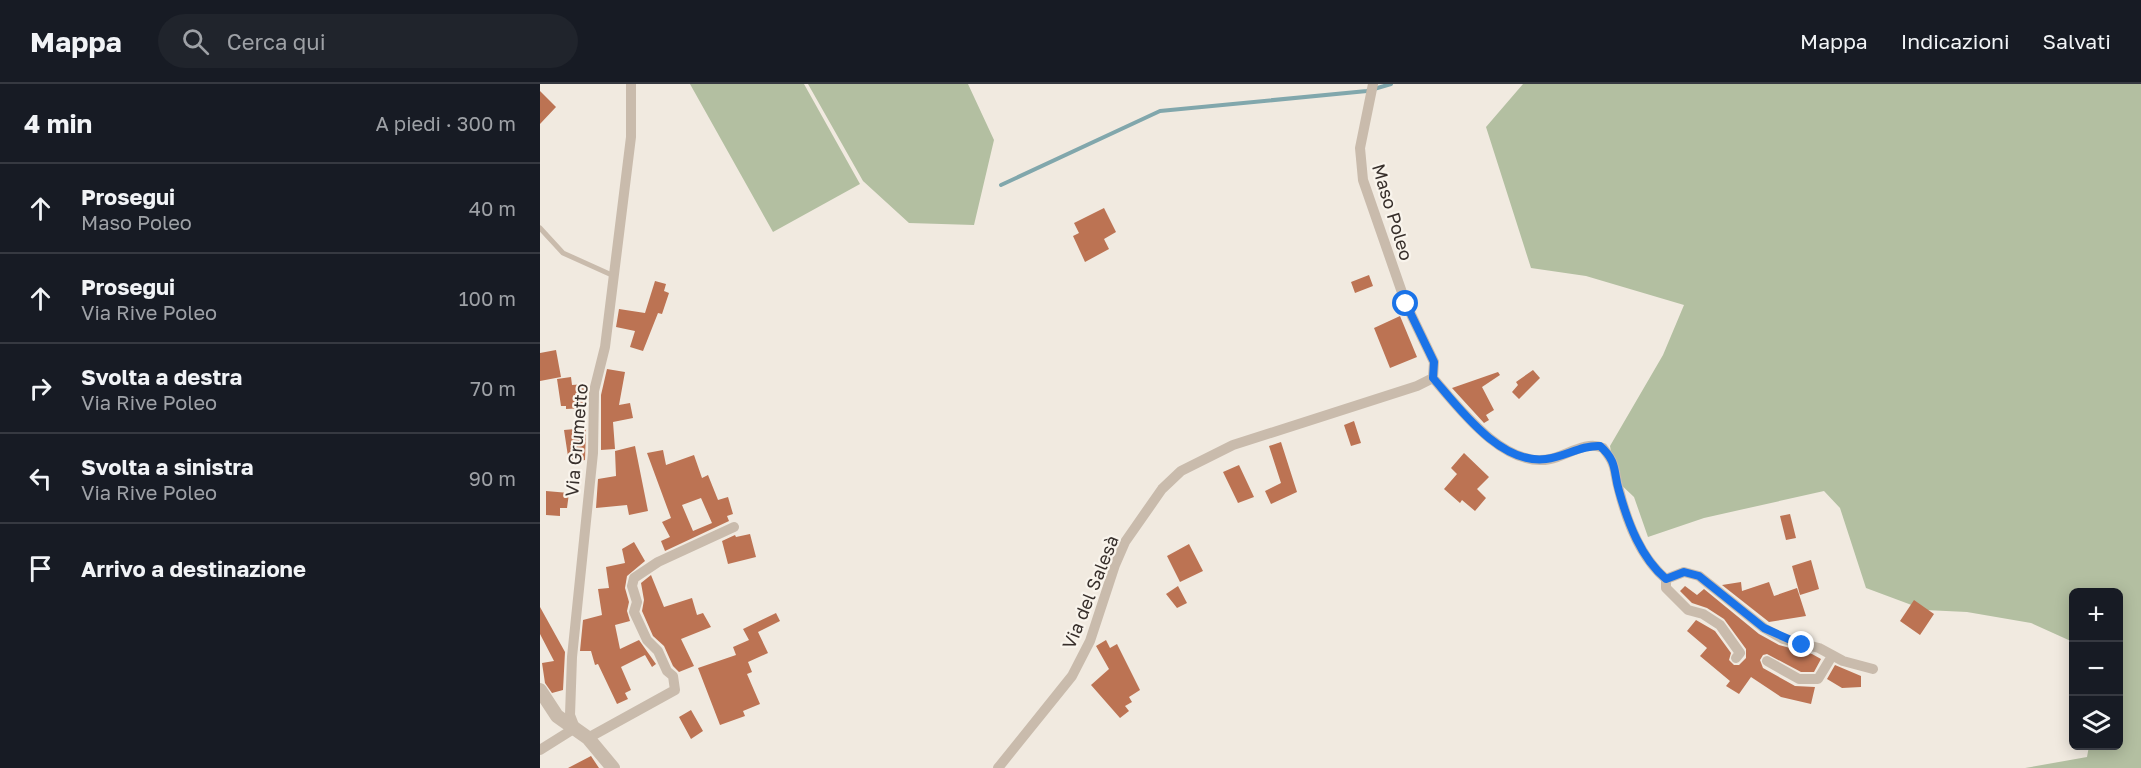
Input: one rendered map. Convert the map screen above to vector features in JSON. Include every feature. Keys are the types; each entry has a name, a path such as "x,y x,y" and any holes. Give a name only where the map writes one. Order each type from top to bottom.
{"street":[{"name":"Via Grumetto","path":"576,728 570,715 572,657 593,453 594,391 605,347 631,137 631,84"},
{"name":"Maso Poleo","path":"1372,89 1360,147 1363,180 1406,304 1434,362 1433,378"},
{"path":"1433,378 1485,436 1517,454 1533,459 1549,459 1590,445 1603,448 1616,466 1618,486 1630,527 1652,567 1666,579 1666,588 1688,610 1703,614 1720,625 1740,652 1736,658"},
{"name":"Via del Salesà","path":"998,768 1072,676 1090,641 1125,542 1162,489 1181,471 1233,445 1417,386 1433,378"},
{"path":"588,738 675,690 672,676 667,671 658,651 649,643 634,612 637,602 632,586 634,578 658,561 734,527"},
{"path":"1666,579 1684,572 1699,576 1764,628 1783,639 1819,648 1833,656 1873,669"},
{"path":"1767,661 1799,679 1818,679 1833,656"},
{"path":"540,690 557,716 588,738 613,768"},
{"path":"540,750 576,728"}],"lane":[{"path":"540,228 563,253 614,276"}],"green space":[{"path":"690,84 804,84 860,184 773,232"},
{"path":"808,84 968,84 994,140 974,225 909,223 863,181"},
{"path":"1523,84 2141,84 2141,768 2025,768 2087,757 2088,750 2123,750 2123,588 2069,588 2069,640 2031,623 1967,612 1925,610 1866,588 1840,508 1824,491 1704,518 1648,537 1634,497 1616,480 1610,446 1663,355 1684,305 1586,276 1531,268 1486,127"}],"building":[{"path":"540,91 556,107 540,124"},
{"path":"1104,208 1116,232 1104,239 1109,249 1085,262 1073,236 1079,233 1074,223"},
{"path":"1369,275 1373,286 1355,293 1351,282"},
{"path":"655,281 666,284 664,291 669,293 662,314 658,313 643,351 630,347 635,331 616,327 619,309 645,313"},
{"path":"1400,316 1417,357 1390,368 1374,328"},
{"path":"556,350 561,377 540,381 540,353"},
{"path":"607,369 625,372 619,405 630,403 633,418 613,422 615,449 601,450 601,395"},
{"path":"1533,370 1540,378 1519,399 1512,392 1518,385 1516,382"},
{"path":"1498,372 1500,375 1482,387 1494,410 1486,415 1489,420 1484,423 1452,388"},
{"path":"571,377 572,385 586,384 586,408 566,409 566,406 561,406 557,379"},
{"path":"1354,421 1361,443 1351,446 1344,425"},
{"path":"586,428 585,460 569,463 564,430"},
{"path":"1281,442 1297,492 1271,504 1265,491 1281,483 1269,446"},
{"path":"635,446 648,511 629,515 627,505 596,508 598,479 616,476 615,451"},
{"path":"663,450 666,465 694,455 702,478 708,475 718,500 728,497 733,514 727,516 729,521 665,551 661,541 670,537 662,522 671,518 647,453","holes":["701,498 712,523 693,531 682,505"]},
{"path":"1464,453 1489,477 1477,489 1486,498 1475,511 1462,500 1460,503 1444,489 1457,474 1451,468"},
{"path":"1239,465 1254,497 1238,503 1223,472"},
{"path":"546,491 569,493 567,508 560,508 560,516 546,515"},
{"path":"1790,514 1796,538 1786,540 1780,516"},
{"path":"750,534 756,557 728,564 722,541 735,535 736,537"},
{"path":"634,542 645,561 627,576 625,588 629,602 627,611 630,621 615,625 620,649 639,640 656,664 652,667 645,655 621,667 631,690 625,693 628,699 617,704 598,664 595,665 591,651 580,651 583,620 602,615 598,589 609,588 606,567 625,563 622,549"},
{"path":"1189,544 1203,571 1180,582 1167,556"},
{"path":"1811,560 1819,589 1800,595 1792,566"},
{"path":"651,575 664,607 692,598 697,615 703,613 711,627 681,639 694,666 679,672 673,666 664,646 653,636 642,611 644,600 641,583"},
{"path":"1741,582 1742,591 1769,582 1774,596 1797,588 1806,616 1769,622 1722,585"},
{"path":"1178,586 1187,603 1177,608 1166,594"},
{"path":"1685,586 1697,595 1704,589 1759,634 1779,645 1812,654 1821,659 1814,672 1801,672 1767,654 1763,655 1760,660 1763,668 1795,686 1815,687 1811,704 1781,697 1751,677 1739,694 1726,686 1730,681 1700,656 1707,648 1687,631 1696,620 1715,631 1731,653 1729,660 1734,665 1739,665 1746,658 1746,649 1724,619 1707,608 1692,603 1680,591"},
{"path":"1914,600 1934,614 1920,635 1900,621"},
{"path":"540,607 565,652 563,690 552,693 545,683 542,663 554,661 540,634"},
{"path":"776,613 780,621 758,632 768,653 748,662 752,672 747,674 760,704 743,711 745,716 720,725 698,668 736,655 733,647 749,640 743,629"},
{"path":"1106,640 1110,648 1117,644 1140,690 1129,697 1132,702 1125,706 1129,711 1120,718 1091,685 1109,669 1096,646"},
{"path":"1835,665 1861,676 1861,687 1842,688 1827,679"},
{"path":"691,710 703,731 691,739 679,717"},
{"path":"591,756 599,768 568,768"}],"waterway":[{"path":"1001,185 1160,111 1367,91 1391,84"}],"route":[{"path":"1406,304 1434,362 1433,378 1485,436 1517,454 1541,460 1590,445 1600,446 1616,466 1618,486 1630,527 1642,545 1652,567 1666,579 1684,572 1699,576 1764,628 1783,639 1802,645"}]}
